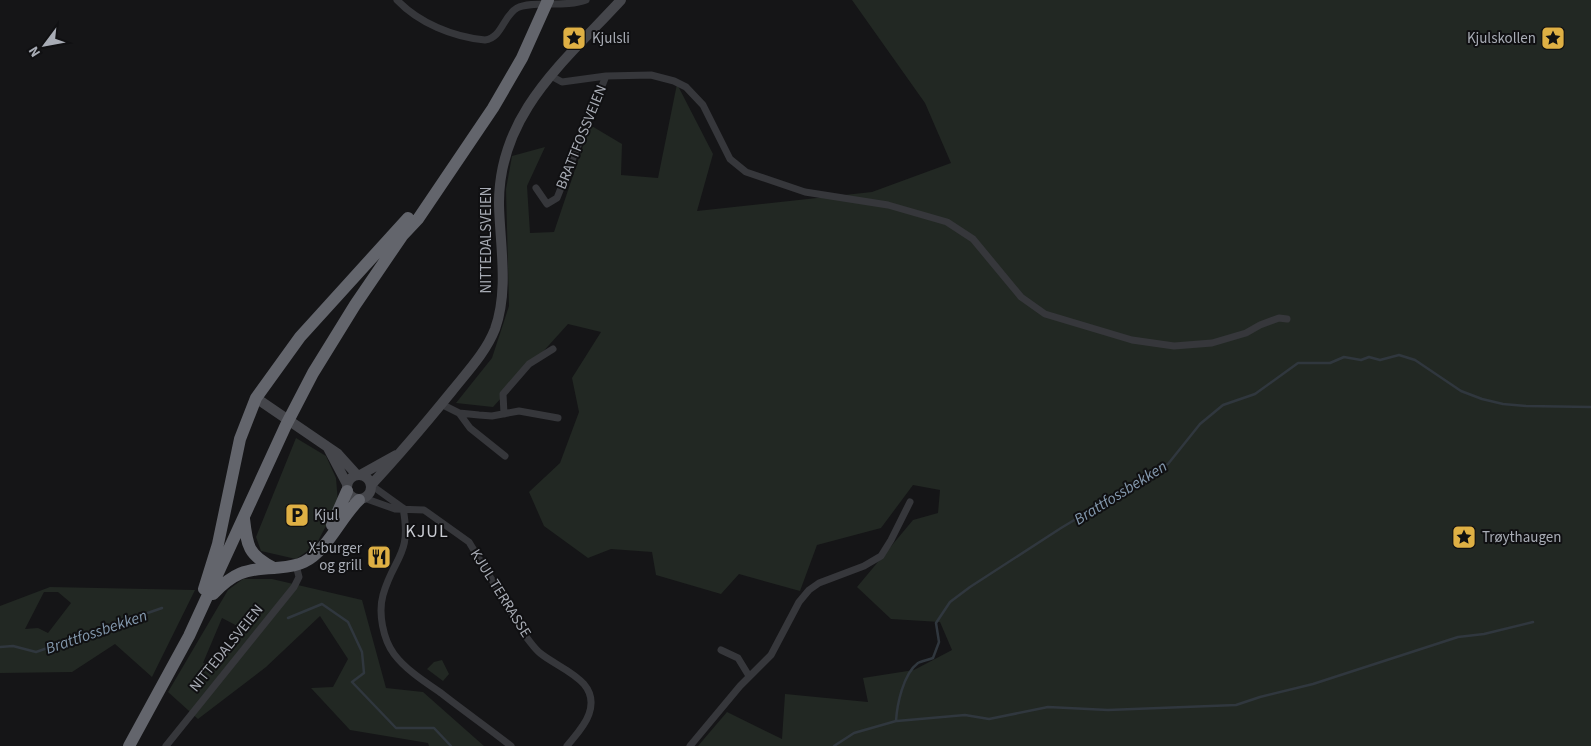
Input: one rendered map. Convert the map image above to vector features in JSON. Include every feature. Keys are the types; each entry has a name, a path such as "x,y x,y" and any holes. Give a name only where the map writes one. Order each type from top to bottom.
{"highway":[{"path":"402,236 423,212 504,91 530,41 548,0"},
{"path":"129,746 189,636 286,424 313,373 355,305 498,88 535,3"},
{"path":"189,636 218,544 240,439 256,398 278,366 306,331 420,205"},
{"path":"330,535 333,522 347,487"},
{"path":"205,603 235,575 245,571 296,565 314,555 362,499"},
{"path":"244,517 250,551 258,559 274,568"}],"main road":[{"name":"NITTEDALSVEIEN","path":"371,485 441,404 485,348 496,324 502,288 499,204 502,170 507,147 518,121 533,97 621,0"},
{"path":"256,398 309,433 338,454 359,475 366,477 371,485 369,494 362,499 351,498 328,448"},
{"name":"NITTEDALSVEIEN","path":"359,475 396,455"},
{"path":"347,487 352,477 359,475"}],"street":[{"path":"397,0 416,17 430,24 485,40 495,36 514,10 535,3 565,5 586,0"},
{"name":"BRATTFOSSVEIEN","path":"551,76 562,82 606,76 651,75 674,81 686,87 703,105 730,159 746,172 805,192 888,205 947,222 973,239 1021,297 1045,314 1132,340 1174,346 1212,343 1246,333 1273,320 1286,319"},
{"name":"BRATTFOSSVEIEN","path":"536,188 547,204 557,198 606,76"},
{"path":"504,414 503,394 528,364 553,349"},
{"path":"441,404 459,412 486,416 519,412 558,418"},
{"path":"459,412 470,428 505,456"},
{"name":"KJUL TERRASSE","path":"371,485 403,508"},
{"name":"KJUL TERRASSE","path":"362,499 395,509 403,508 427,512 469,542 527,638 538,652 575,674 584,683 591,704 589,713 568,746"},
{"path":"690,746 749,676 771,656 796,608 809,590 819,583 864,566 881,556 910,502"},
{"path":"403,508 406,540 383,595 383,624 390,647 402,664 511,746"},
{"name":"NITTEDALSVEIEN","path":"166,746 294,587 299,577 296,565"},
{"path":"721,650 738,658 749,676"}],"shaded area":[{"path":"852,0 1591,0 1591,746 698,746 727,712 782,739 785,694 868,702 863,678 914,670 952,650 940,622 891,619 857,587 913,520 938,513 940,490 913,485 881,528 817,545 800,591 739,574 721,594 656,575 652,552 611,549 588,558 544,526 529,492 560,463 579,412 572,378 601,332 568,324 493,407 456,403 492,358 509,306 506,189 512,156 545,147 527,186 530,233 554,232 590,125 622,144 621,175 658,178 677,84 713,154 697,211 872,192 951,163 925,103"},
{"path":"296,438 326,456 336,478 338,503 316,545 296,559 261,551 256,537"},
{"path":"243,579 272,579 362,600 386,688 423,692 484,746 429,746 428,743 350,730 311,688 333,687 348,659 320,616 266,667 198,719 168,692 228,590","holes":["222,618 243,629 218,664 203,663"]},
{"path":"50,587 195,590 152,677 115,644 72,672 0,673 0,606","holes":["44,592 58,592 71,603 48,633 38,628 25,629"]},
{"path":"442,660 449,674 443,681 427,669 434,662"}],"waterway":[{"name":"Brattfossbekken","path":"834,746 854,733 896,721 899,699 908,674 918,663 933,658 939,642 936,623 950,602 1061,528 1168,464 1200,424 1223,405 1255,394 1298,363 1330,363 1344,357 1361,360 1369,357 1380,360 1399,355 1415,360 1461,391 1482,399 1503,404 1526,406 1591,407"},
{"name":"Brattfossbekken","path":"288,618 322,604 348,622 362,652 364,673 352,682 396,728 434,728 451,746"},
{"name":"Brattfossbekken","path":"0,647 13,646 36,652 162,608"},
{"path":"897,721 965,715 989,719 1048,707 1108,710 1236,705 1313,684 1458,637 1484,634 1533,622"}],"place":[{"name":"Kjulsli","path":"574,38"},
{"name":"Kjulskollen","path":"1553,38"},
{"name":"Kjul","path":"297,515"},
{"name":"Trøythaugen","path":"1464,537"},
{"name":"X-burger og grill","path":"379,557"}],"district":[{"name":"KJUL","path":"427,531"}]}
